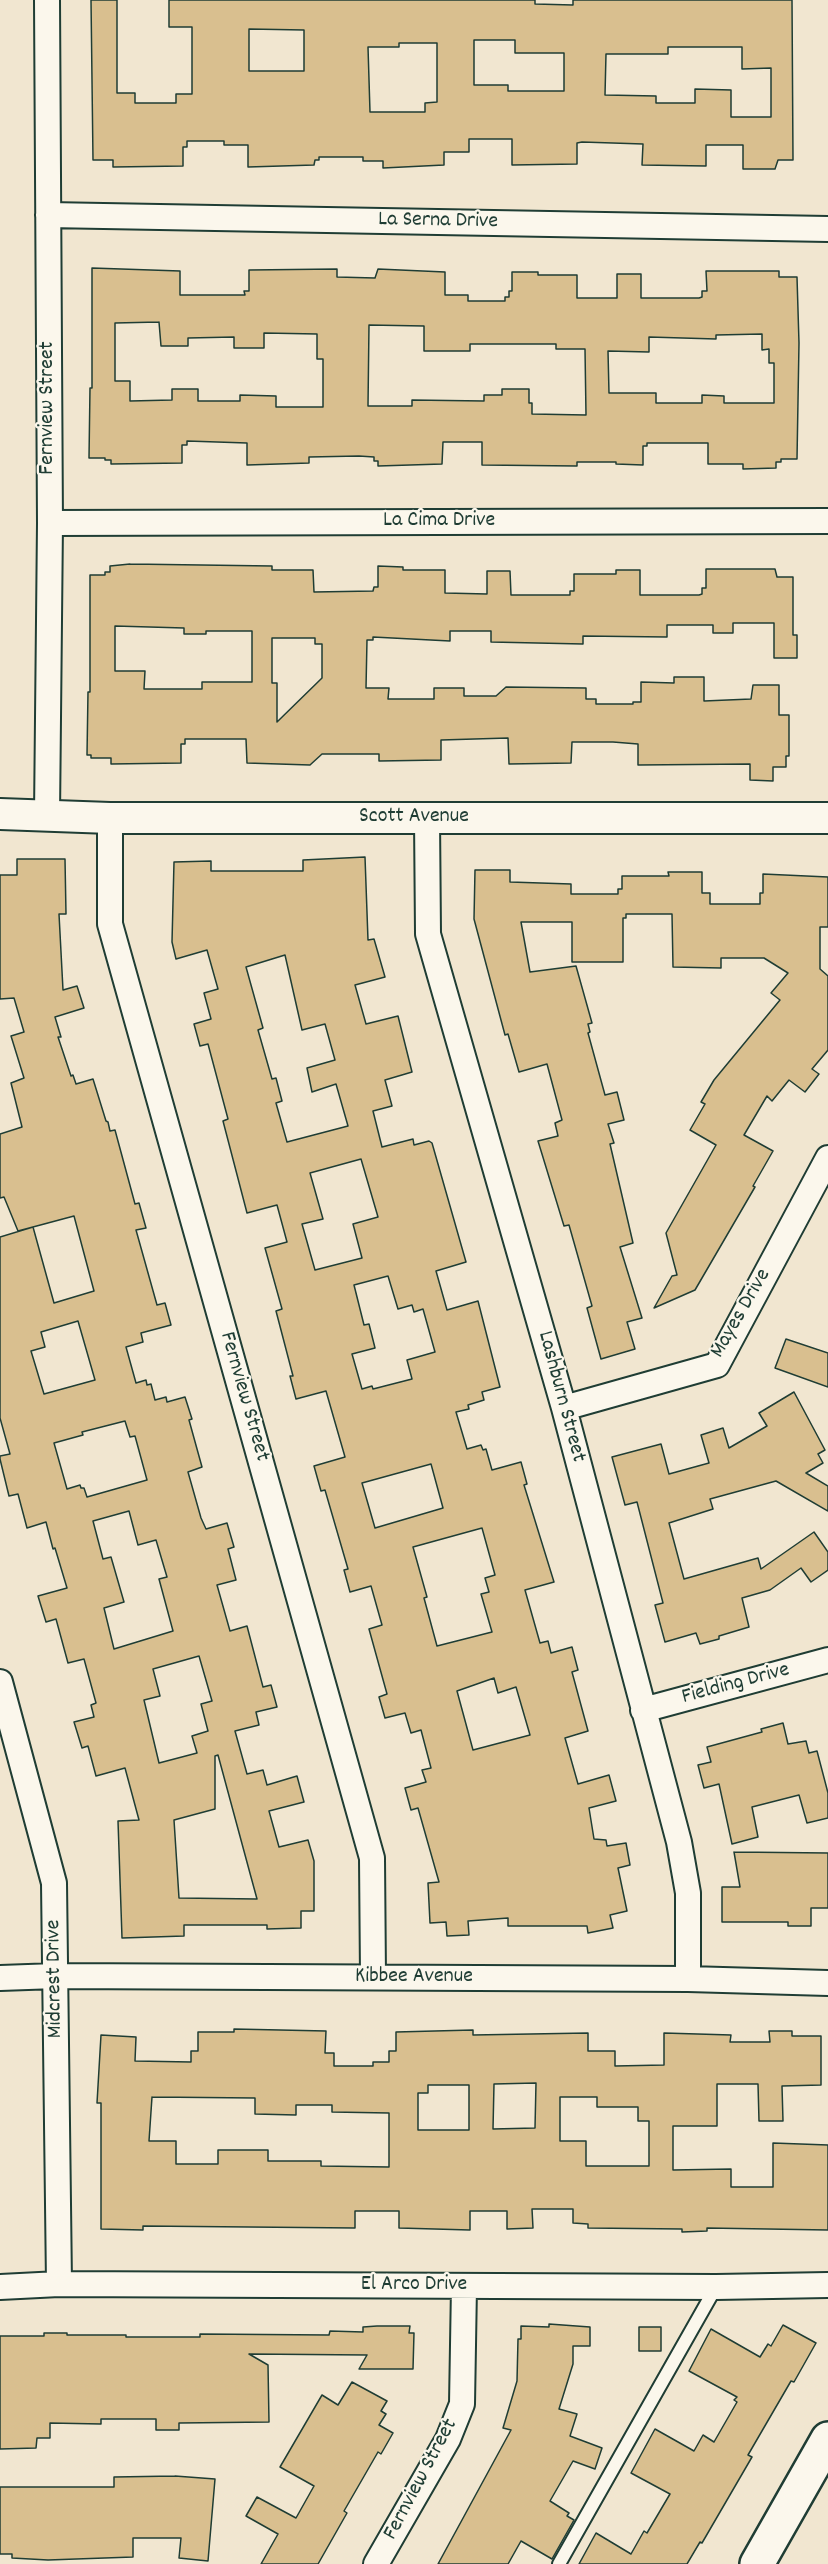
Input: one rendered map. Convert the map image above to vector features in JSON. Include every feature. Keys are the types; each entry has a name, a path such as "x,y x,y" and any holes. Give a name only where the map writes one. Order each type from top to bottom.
{"main road":[{"path":"757,2564 828,2439"}],"street":[{"name":"Fernview Street","path":"47,0 50,523 47,815"},
{"name":"La Serna Drive","path":"48,215 828,229"},
{"name":"La Cima Drive","path":"50,523 828,521"},
{"name":"Scott Avenue","path":"0,814 110,818 828,818"},
{"name":"Fernview Street","path":"110,818 110,924 372,1858 373,1977"},
{"name":"Lashburn Street","path":"427,818 428,934 564,1408 679,1842 688,1893 688,1979"},
{"name":"Mayes Drive","path":"564,1408 717,1365 828,1158"},
{"name":"Fielding Drive","path":"643,1710 828,1660"},
{"name":"Midcrest Drive","path":"0,1682 54,1883 59,2284"},
{"name":"Kibbee Avenue","path":"0,1978 56,1976 373,1977 688,1979 828,1983"},
{"name":"El Arco Drive","path":"0,2287 59,2284 716,2287 828,2285"},
{"name":"Fernview Street","path":"376,2564 448,2439 462,2404 464,2286"}],"lane":[{"path":"559,2564 716,2287"}],"building":[{"path":"91,0 117,0 117,93 135,93 135,103 176,103 176,94 192,94 192,27 169,27 169,0 535,0 535,4 573,5 573,0 792,0 793,160 778,160 775,169 743,169 743,145 706,145 706,166 642,165 643,144 582,142 577,143 577,164 512,165 512,139 469,139 469,152 444,152 444,165 383,168 383,161 363,161 363,157 319,157 319,160 315,160 314,165 248,167 248,145 224,145 224,141 187,141 187,147 183,147 183,166 113,167 113,160 93,160","holes":["249,29 304,30 304,71 249,71","474,40 515,40 515,53 564,53 564,91 508,91 508,85 474,85","399,43 437,43 437,102 425,103 425,112 370,112 368,47 399,47","668,47 742,47 742,69 771,68 771,117 731,117 731,90 695,89 695,103 656,103 656,96 605,95 606,54 668,54"]},
{"path":"92,268 180,271 180,295 245,295 244,291 249,291 249,270 337,269 337,277 375,278 378,269 445,272 445,295 468,295 468,301 505,301 505,297 509,297 509,291 512,291 512,272 577,275 577,298 617,298 617,274 641,274 641,298 702,297 702,291 707,291 706,271 779,271 779,277 797,277 799,343 797,459 781,459 781,462 776,462 776,468 743,469 743,464 708,464 708,443 647,443 647,446 643,446 643,465 577,462 577,466 482,465 482,442 443,442 442,464 378,466 378,461 374,461 374,457 359,456 309,457 309,463 247,465 247,443 187,441 187,445 182,445 182,463 111,464 111,460 105,460 105,458 89,458 90,388 92,388","holes":["159,322 161,346 188,346 188,338 234,337 234,348 264,348 264,333 317,334 317,359 323,359 323,407 276,407 276,396 240,395 240,401 198,401 198,389 172,389 172,400 130,401 130,381 115,381 115,323","369,325 424,326 424,351 470,351 470,344 556,344 556,349 585,349 586,415 532,414 529,389 502,389 502,395 484,395 484,401 412,400 412,406 368,406","762,334 762,350 769,349 769,363 774,363 774,403 724,403 724,396 702,395 702,403 656,403 656,393 609,393 608,351 649,352 649,337 716,339 716,335"]},
{"path":"130,564 272,566 272,570 313,570 314,592 373,591 374,587 378,587 378,566 403,567 403,570 445,570 445,593 487,594 487,571 510,571 511,595 570,595 570,591 574,591 574,574 616,574 616,570 640,570 640,595 699,595 702,594 702,588 706,588 706,569 775,569 777,577 793,577 793,635 797,635 797,658 774,658 774,623 733,623 733,633 713,633 713,625 667,625 667,637 583,636 583,644 491,642 491,631 450,631 450,641 373,637 373,640 367,640 366,688 389,688 388,699 434,699 434,688 464,688 464,696 496,696 506,687 586,688 586,699 596,699 596,704 633,704 633,702 641,702 641,682 674,683 674,677 704,677 704,701 751,699 753,685 779,685 779,715 789,715 789,756 786,756 786,767 773,767 773,781 750,780 750,764 638,765 638,744 613,742 572,742 571,763 509,764 508,738 441,740 441,760 379,761 379,754 322,754 310,765 247,763 246,739 185,739 185,744 181,744 181,763 111,764 111,758 91,758 91,755 87,755 88,692 90,692 90,575 105,575 105,572 110,572 110,566","holes":["115,626 184,628 184,634 206,634 206,631 252,631 252,682 202,682 202,689 144,689 145,671 115,671","272,638 315,638 315,644 322,644 322,678 277,722 277,683 272,683"]},
{"path":"365,857 368,940 374,939 385,977 355,985 366,1024 398,1016 412,1072 385,1080 392,1106 373,1111 382,1147 413,1139 414,1145 429,1141 432,1143 466,1262 436,1271 447,1310 478,1301 500,1387 482,1392 484,1400 468,1405 469,1409 456,1412 467,1449 481,1445 483,1450 486,1449 492,1470 521,1462 527,1484 524,1485 554,1582 525,1590 540,1643 548,1641 551,1653 572,1647 578,1670 572,1672 588,1731 565,1738 578,1784 609,1775 616,1801 589,1808 594,1839 606,1840 607,1846 626,1843 630,1865 618,1868 627,1911 610,1915 613,1928 588,1933 587,1926 508,1926 508,1918 468,1921 469,1935 447,1936 446,1922 430,1923 428,1883 439,1882 418,1808 411,1810 405,1788 426,1782 422,1770 431,1768 421,1730 411,1733 405,1713 385,1718 379,1697 387,1694 369,1629 382,1625 371,1586 350,1592 344,1570 348,1569 325,1490 321,1491 314,1466 345,1457 326,1391 296,1399 290,1376 293,1376 276,1311 282,1309 265,1248 287,1242 277,1205 247,1213 223,1121 228,1119 208,1044 200,1046 194,1024 211,1019 204,993 218,989 207,950 176,959 172,942 174,862 211,861 211,871 303,871 303,860","holes":["285,955 302,1030 325,1024 335,1060 307,1068 312,1092 336,1084 348,1126 287,1142 276,1103 282,1101 276,1078 272,1079 258,1030 263,1028 246,967","361,1159 378,1217 353,1224 362,1258 315,1270 302,1224 323,1219 310,1173","388,1276 398,1309 412,1305 414,1312 423,1309 435,1352 407,1360 412,1379 373,1389 372,1386 362,1389 352,1354 375,1348 369,1324 364,1325 354,1285","431,1464 443,1508 375,1528 362,1483","482,1528 495,1575 485,1578 489,1592 481,1594 492,1632 437,1646 424,1598 427,1597 413,1547","494,1678 498,1693 516,1687 530,1735 473,1750 457,1691"]},
{"path":"17,859 65,859 66,914 59,914 63,990 77,986 84,1008 55,1017 61,1037 58,1037 71,1076 73,1075 76,1084 93,1079 110,1131 115,1130 135,1204 139,1203 146,1228 136,1230 157,1305 165,1303 171,1325 141,1333 143,1342 126,1347 136,1383 146,1380 147,1385 151,1384 155,1400 166,1397 167,1402 185,1397 202,1467 188,1472 201,1518 206,1529 227,1523 234,1547 228,1549 236,1580 217,1585 230,1631 247,1626 263,1687 271,1685 277,1707 256,1712 259,1725 235,1731 247,1774 263,1770 267,1785 297,1776 304,1802 269,1811 279,1847 308,1840 314,1861 314,1911 301,1911 301,1928 267,1929 267,1925 184,1925 184,1936 122,1938 118,1821 139,1820 125,1768 96,1776 88,1746 82,1748 74,1722 94,1717 91,1705 96,1703 84,1659 68,1663 56,1619 46,1622 38,1596 67,1588 46,1522 27,1528 18,1494 9,1496 0,1459 0,1456 10,1454 0,1418 0,1237 33,1227 54,1303 94,1291 74,1216 18,1231 4,1197 0,1198 0,1134 22,1127 11,1083 24,1078 11,1036 24,1032 14,998 0,999 0,875 17,875","holes":["78,1321 95,1380 44,1394 31,1351 45,1347 41,1332","125,1421 130,1437 135,1436 147,1480 87,1497 84,1488 80,1485 67,1489 54,1443 83,1435 82,1432","129,1511 138,1545 156,1540 167,1577 159,1579 173,1631 114,1649 104,1608 124,1602 111,1557 103,1559 93,1521","199,1656 212,1701 201,1704 208,1731 192,1736 197,1753 159,1763 144,1700 160,1696 153,1669","218,1755 257,1899 179,1898 174,1820 215,1809 215,1756"]},
{"path":"475,870 510,870 510,882 571,884 571,894 618,894 618,889 622,889 622,876 669,876 668,872 702,872 702,893 710,893 710,904 760,904 760,893 763,893 763,874 828,877 828,927 820,927 820,969 828,976 828,1050 812,1069 819,1074 805,1092 789,1080 772,1101 767,1096 744,1135 773,1151 753,1186 755,1187 695,1290 654,1308 672,1276 677,1275 666,1233 716,1145 690,1130 705,1104 701,1102 714,1080 780,1000 771,993 788,973 764,958 721,958 721,968 673,967 672,914 626,914 626,918 623,918 623,962 572,962 572,922 521,922 530,972 576,966 592,1023 588,1024 590,1032 588,1033 605,1095 617,1092 624,1120 608,1124 614,1143 610,1144 633,1243 620,1247 642,1318 627,1322 635,1349 601,1359 587,1308 592,1306 569,1225 564,1226 538,1141 558,1136 555,1123 562,1120 547,1064 519,1072 508,1034 505,1035 474,919"},
{"path":"786,1339 828,1353 828,1387 775,1368"},
{"path":"794,1392 825,1450 818,1454 823,1463 806,1473 828,1486 828,1511 776,1481 710,1499 713,1509 669,1523 684,1579 758,1558 761,1569 814,1532 828,1552 828,1570 811,1582 801,1568 770,1590 742,1598 749,1627 700,1644 696,1633 665,1642 655,1605 663,1603 637,1502 625,1505 612,1457 661,1444 669,1474 709,1463 701,1435 723,1428 729,1448 767,1426 759,1413"},
{"path":"783,1723 788,1744 806,1741 809,1753 817,1751 828,1793 828,1818 807,1823 799,1795 752,1807 758,1837 732,1844 719,1784 704,1788 698,1765 711,1762 707,1747 762,1732 761,1729"},
{"path":"734,1852 828,1853 828,1908 811,1908 811,1926 788,1926 788,1922 722,1922 722,1887 740,1887"},
{"path":"234,2029 326,2031 325,2053 334,2053 334,2066 373,2066 373,2062 389,2062 389,2051 396,2051 396,2032 473,2030 473,2035 588,2033 588,2051 615,2051 615,2066 664,2065 664,2033 731,2035 730,2042 770,2042 769,2031 792,2031 792,2036 821,2036 821,2085 782,2086 783,2121 759,2121 758,2084 717,2084 717,2126 673,2126 673,2170 731,2169 731,2187 773,2187 773,2143 828,2145 828,2230 707,2228 707,2231 682,2232 682,2229 588,2228 588,2224 573,2223 573,2209 532,2209 533,2228 507,2229 507,2211 470,2211 470,2230 399,2228 399,2211 355,2211 355,2228 143,2226 143,2230 101,2229 101,2103 97,2103 101,2035 136,2037 135,2061 191,2062 191,2051 198,2051 198,2032 234,2032","holes":["536,2083 535,2128 493,2129 494,2084","428,2085 469,2085 469,2130 418,2130 418,2093 428,2093","152,2097 255,2098 255,2114 296,2115 296,2105 332,2105 332,2112 389,2113 389,2167 321,2166 321,2161 268,2161 268,2150 218,2150 218,2164 176,2164 176,2141 149,2141","560,2097 597,2097 597,2107 638,2107 638,2121 649,2121 649,2166 586,2166 586,2141 560,2141"]},
{"path":"549,2324 590,2327 590,2346 573,2346 573,2364 559,2409 577,2414 570,2436 602,2448 595,2469 573,2461 550,2501 569,2513 567,2516 574,2520 552,2559 521,2541 508,2564 438,2564 511,2430 503,2428 517,2381 518,2339 521,2339 521,2326 549,2327"},
{"path":"783,2325 816,2343 794,2382 791,2381 748,2455 752,2457 702,2543 700,2542 687,2564 579,2564 596,2533 631,2554 644,2531 647,2533 670,2494 631,2473 655,2429 694,2451 703,2435 714,2442 737,2402 734,2400 737,2397 689,2371 711,2329 760,2357 768,2344 771,2346"},
{"path":"410,2326 409,2333 414,2333 413,2369 359,2369 367,2355 249,2354 268,2365 269,2422 179,2423 179,2430 156,2430 156,2419 101,2419 101,2424 50,2423 50,2438 37,2438 36,2448 0,2449 0,2336 44,2336 44,2333 126,2335 126,2337 200,2337 200,2334 329,2335 330,2331 363,2332 363,2327"},
{"path":"639,2327 661,2327 661,2351 639,2351"},
{"path":"352,2382 387,2401 381,2411 386,2414 379,2425 393,2433 381,2454 378,2452 344,2511 347,2513 318,2564 261,2564 278,2534 246,2516 257,2497 296,2518 314,2486 280,2467 322,2395 338,2405"},
{"path":"175,2476 215,2479 208,2561 179,2558 181,2538 133,2538 133,2557 48,2560 12,2558 12,2554 0,2554 0,2487 114,2487 114,2477"}]}
